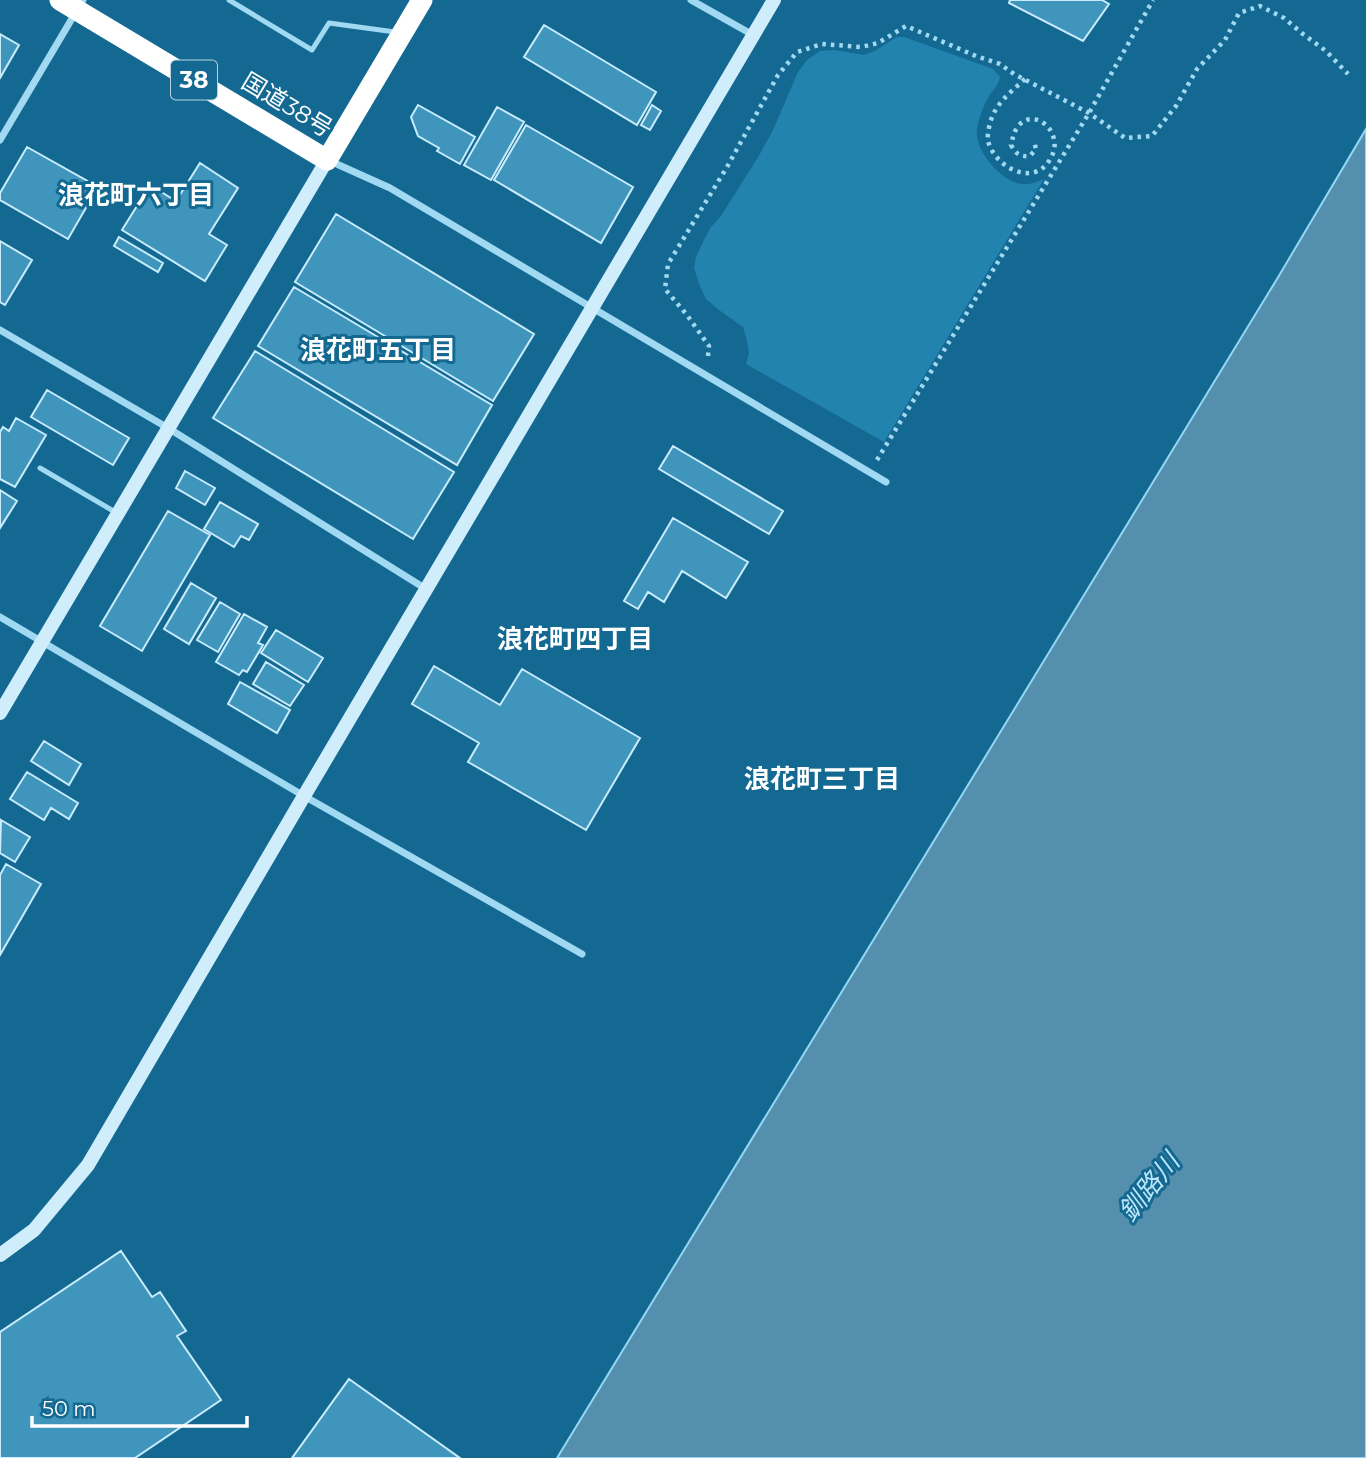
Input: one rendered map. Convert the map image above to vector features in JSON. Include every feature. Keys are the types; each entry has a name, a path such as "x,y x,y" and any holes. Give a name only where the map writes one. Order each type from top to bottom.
{"highway":[{"name":"国道38号","path":"74,3 327,160 422,0"}],"street":[{"path":"691,0 753,36"},
{"path":"0,1255 33,1230 88,1166 774,0"},
{"path":"0,140 74,3"},
{"path":"0,713 327,160 390,188 886,482"},
{"path":"0,330 168,428 426,589"},
{"path":"0,617 304,796 582,954"}],"lane":[{"path":"229,0 312,50 329,23 402,33"},
{"path":"40,468 117,514"}],"path":[{"path":"870,472 1088,113 1153,0"},
{"path":"705,374 709,346 665,289 668,264 727,167 778,75 797,52 821,44 861,47 878,43 906,26 1000,64 1088,113 1125,138 1153,136 1176,106 1197,69 1225,40 1239,13 1260,6 1263,0"},
{"path":"1260,6 1284,18 1326,51 1348,74"},
{"path":"1025,79 1001,101 991,120 988,139 993,153 1003,164 1018,173 1035,173 1045,167 1053,155 1055,141 1051,130 1043,122 1032,118 1021,122 1011,145 1022,157 1030,156 1036,149 1034,141"}],"shaded area":[{"path":"897,37 904,37 993,69 1000,77 979,120 979,145 997,171 1014,182 1028,184 1044,179 884,442 746,364 749,353 743,327 706,299 694,268 696,257 711,227 721,216 760,154 798,72 807,60 820,51 834,50 864,55"}],"water":[{"name":"釧路川","path":"1366,129 1366,1458 557,1458 1277,279"}],"building":[{"path":"1010,0 1102,0 1109,4 1083,41 1009,3"},
{"path":"544,25 656,92 637,125 524,57"},
{"path":"0,34 19,45 0,78"},
{"path":"418,105 475,137 460,164 418,136 411,117"},
{"path":"652,105 661,111 650,130 641,125"},
{"path":"497,107 524,122 491,180 464,165"},
{"path":"526,125 633,187 601,243 494,180"},
{"path":"27,147 98,187 68,239 0,200 0,193"},
{"path":"200,163 238,188 209,234 227,245 205,281 122,230 150,185 176,201"},
{"path":"336,214 534,334 493,401 295,282"},
{"path":"119,237 163,263 158,272 114,246"},
{"path":"0,241 32,260 5,305 0,302"},
{"path":"294,287 492,405 457,465 258,346"},
{"path":"255,351 454,472 413,539 213,418"},
{"path":"47,390 129,438 113,465 31,417"},
{"path":"16,418 46,435 15,487 0,479 0,432 3,427 9,431"},
{"path":"673,446 783,511 769,534 659,469"},
{"path":"185,471 215,488 205,505 176,488"},
{"path":"0,490 17,501 0,528"},
{"path":"220,502 258,524 249,540 241,536 234,547 204,529"},
{"path":"168,511 210,535 142,651 100,626"},
{"path":"673,518 748,562 726,598 682,571 664,602 648,592 638,609 624,601"},
{"path":"191,583 216,598 189,644 164,629"},
{"path":"220,602 240,614 218,652 197,640"},
{"path":"244,614 267,627 258,643 263,645 247,672 243,670 239,675 216,662"},
{"path":"276,630 323,658 308,682 261,653"},
{"path":"266,662 304,685 290,706 253,684"},
{"path":"434,666 500,705 522,669 640,738 586,830 468,762 479,743 412,704"},
{"path":"240,682 290,710 277,733 228,704"},
{"path":"44,741 81,764 69,785 31,761"},
{"path":"27,772 78,803 69,819 51,808 44,820 10,799"},
{"path":"1,820 30,837 15,862 0,853"},
{"path":"6,864 41,884 0,955 0,875"},
{"path":"121,1251 152,1297 160,1292 186,1331 177,1336 221,1400 135,1458 0,1458 0,1332"},
{"path":"349,1379 460,1458 292,1458"}],"district":[{"name":"浪花町六丁目","path":"136,195"},
{"name":"浪花町五丁目","path":"378,350"},
{"name":"浪花町四丁目","path":"575,639"},
{"name":"浪花町三丁目","path":"822,779"}]}
